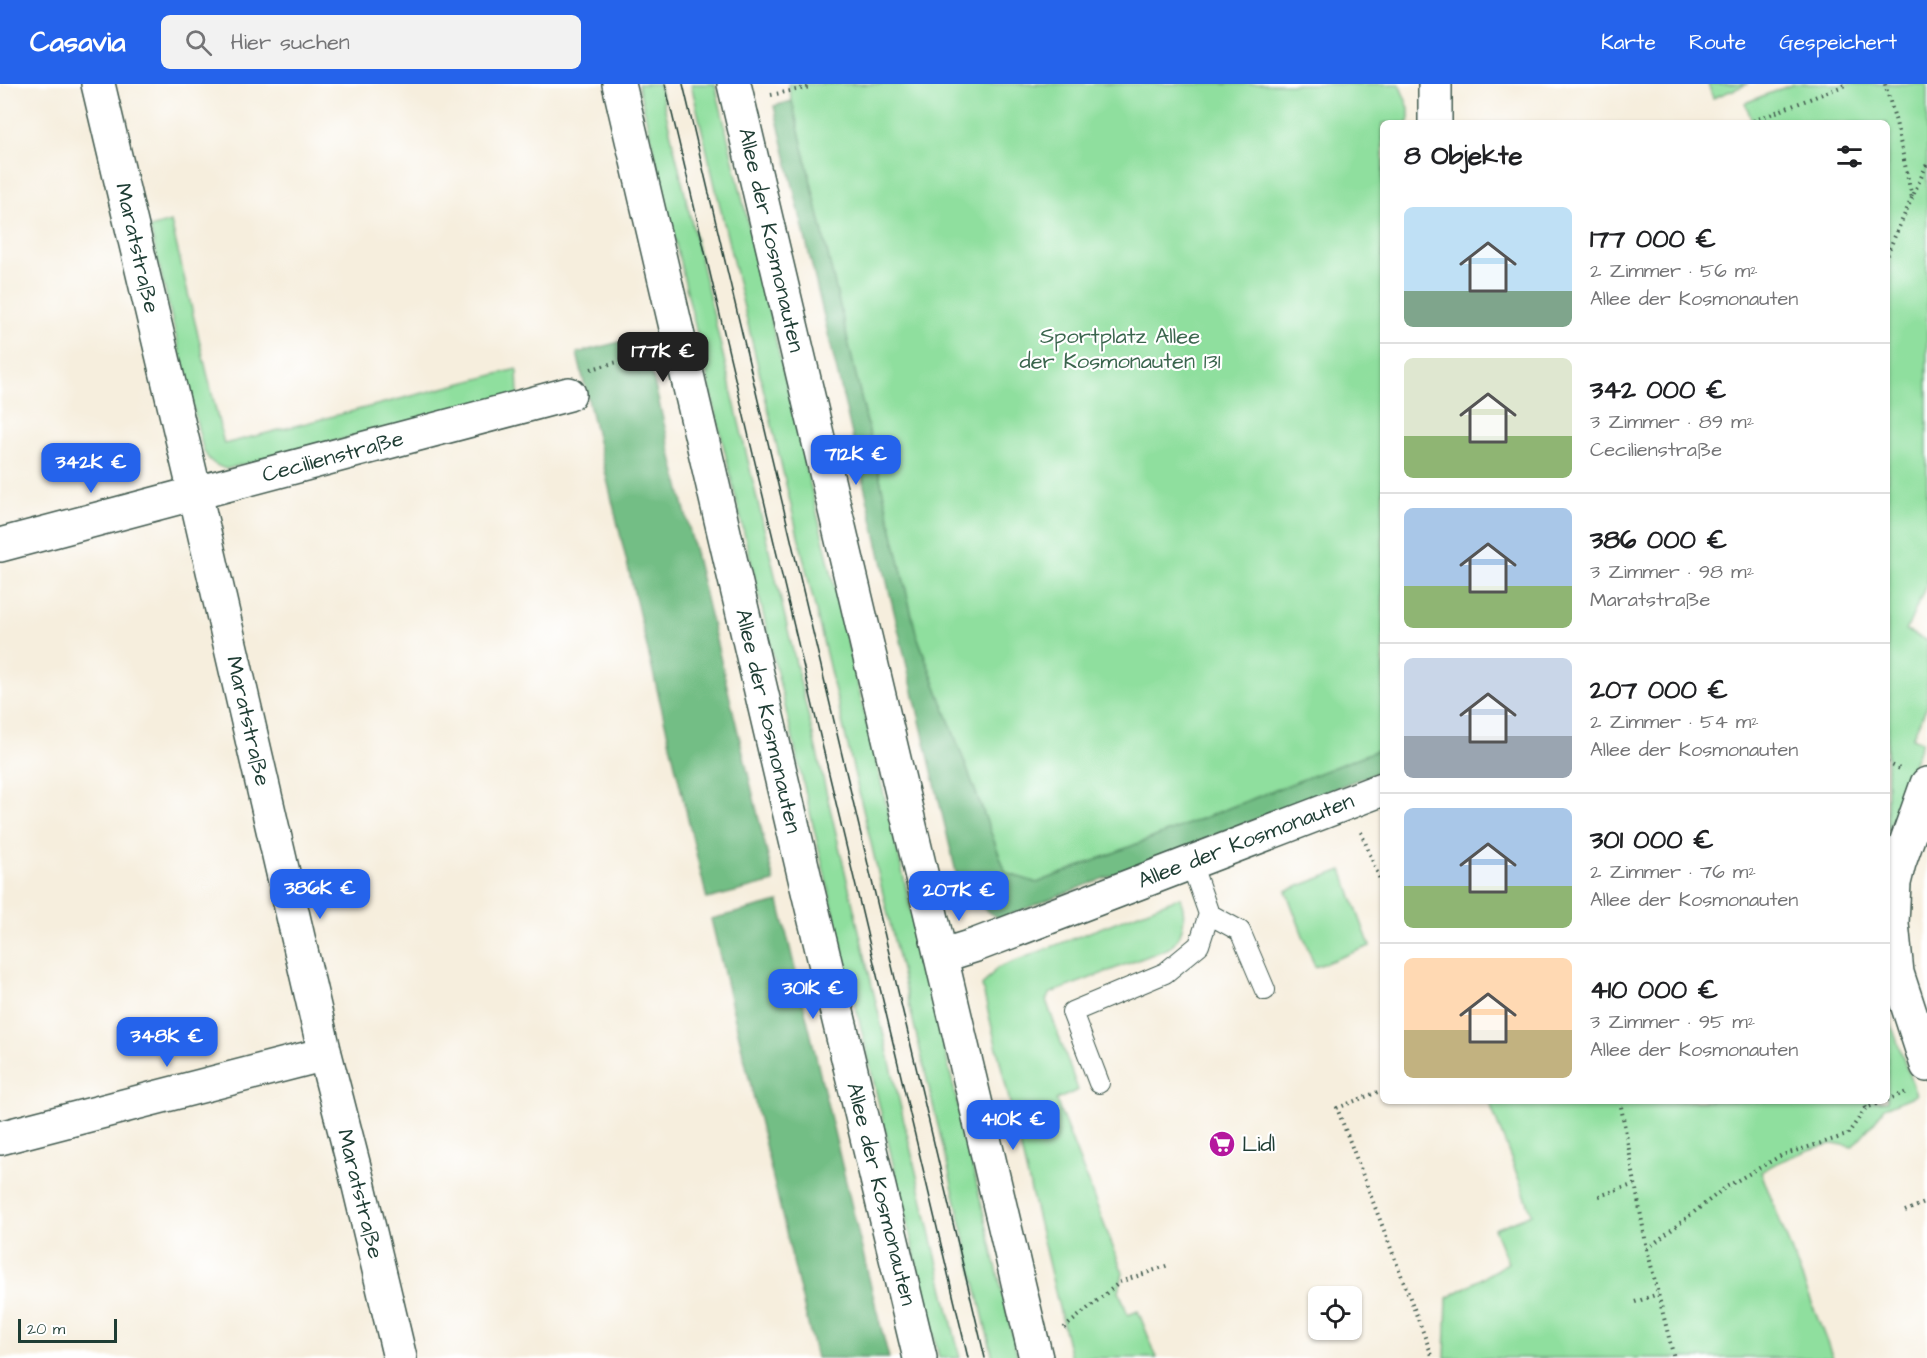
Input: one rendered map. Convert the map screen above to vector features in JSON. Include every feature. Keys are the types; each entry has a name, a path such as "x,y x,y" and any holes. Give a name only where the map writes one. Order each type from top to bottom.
{"street":[{"name":"Maratstraße","path":"98,84 325,1054 400,1358"},
{"name":"Allee der Kosmonauten","path":"619,84 803,872 920,1358"},
{"name":"Allee der Kosmonauten","path":"734,84 1036,1358"},
{"path":"1435,84 1435,120"},
{"name":"Cecilienstraße","path":"0,545 569,394"},
{"path":"1927,784 1899,863 1894,883 1892,923 1897,973 1927,1065"},
{"name":"Allee der Kosmonauten","path":"941,956 976,945 1380,790"},
{"path":"0,1138 325,1054"}],"lane":[{"path":"1098,1083 1072,1012 1165,973 1199,945 1209,914 1191,863"},
{"path":"1209,914 1240,931 1265,990"}],"path":[{"path":"1756,120 1848,84"},
{"path":"1885,84 1896,122 1912,198"},
{"path":"765,96 810,87"},
{"path":"1890,247 1927,164"},
{"path":"569,394 587,369 654,353"},
{"path":"1358,824 1380,879"},
{"path":"1380,1091 1337,1108 1434,1358"},
{"path":"1621,1104 1647,1249 1674,1358"},
{"path":"1864,1104 1866,1108"},
{"path":"1647,1249 1726,1187 1782,1155 1847,1135 1866,1108 1876,1104"},
{"path":"1599,1196 1635,1184"},
{"path":"1905,1210 1927,1202"},
{"path":"1059,1332 1120,1282 1169,1264"},
{"path":"1635,1302 1658,1294"}],"green space":[{"path":"638,84 659,84 960,1358 939,1358"},
{"path":"691,84 715,84 1018,1358 993,1358"},
{"name":"Sportplatz Allee der Kosmonauten 131","path":"788,84 1399,84 1409,108 1409,120 1380,120 1380,749 1037,883 1006,873 916,633"},
{"path":"1708,84 1748,84 1713,98"},
{"path":"1793,84 1927,84 1927,583 1906,631 1927,640 1927,706 1912,738 1922,742 1890,825 1890,120 1752,120 1745,103"},
{"path":"792,101 916,633 1006,873 1037,883 1380,749 1380,771 999,919 969,898 959,885 774,106"},
{"path":"171,222 224,444 517,369 518,395 226,469 218,466 209,460 203,449 150,228"},
{"path":"643,336 774,882 707,899 577,353"},
{"path":"1342,870 1370,946 1315,967 1286,891"},
{"path":"1180,897 1183,925 1178,937 1169,948 1051,993 1046,1000 1078,1090 1056,1100 1123,1273 1119,1291 1128,1315 1138,1311 1157,1358 1071,1358 982,986 997,968"},
{"path":"779,902 889,1358 816,1358 711,919"},
{"path":"1890,1021 1916,1095 1884,1108 1852,1147 1837,1144 1820,1147 1787,1158 1761,1172 1833,1358 1445,1358 1447,1298 1508,1263 1494,1229 1532,1214 1490,1104 1890,1104"}],"tram line":[{"path":"665,84 968,1358"},
{"path":"683,84 985,1358"}],"place":[{"name":"Lidl","path":"1222,1144"}]}
